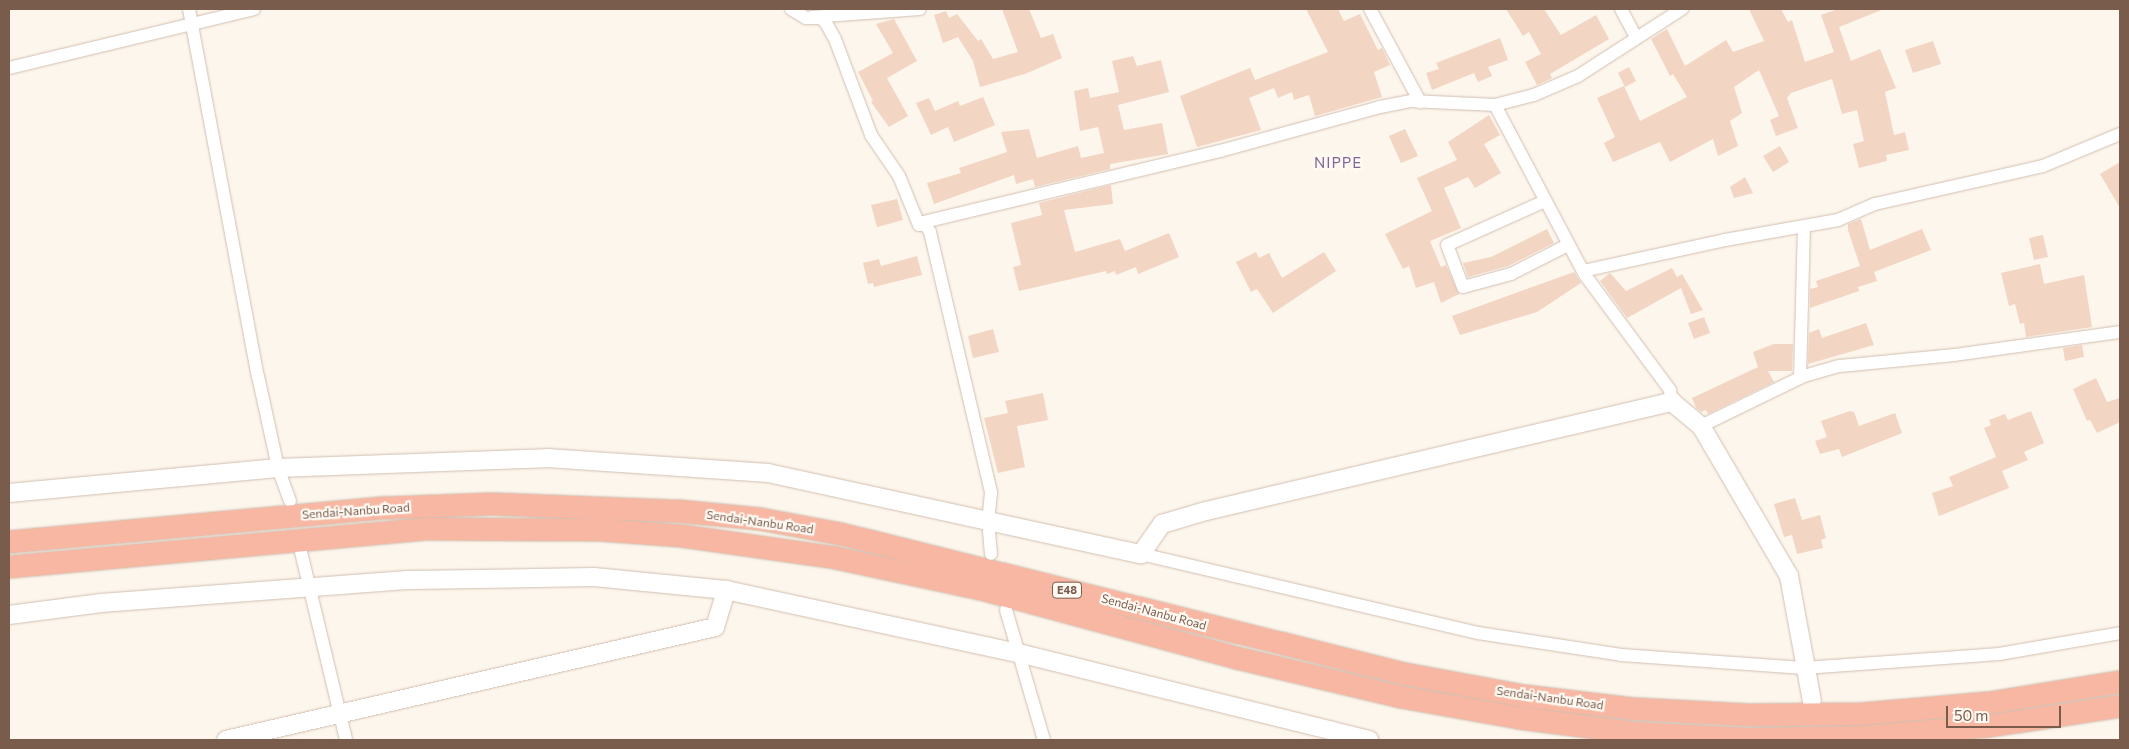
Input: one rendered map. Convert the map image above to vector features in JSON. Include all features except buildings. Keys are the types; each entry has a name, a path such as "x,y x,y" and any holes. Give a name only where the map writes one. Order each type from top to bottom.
{"highway":[{"name":"Sendai-Nanbu Road","path":"9,542 384,508 492,504 678,511 760,519 842,534 1405,674 1524,696 1635,709 1748,715 1862,714 1989,703 2120,682"},
{"name":"Sendai-Nanbu Road","path":"9,567 425,529 601,530 682,536 836,558 981,589 1237,658 1401,697 1519,718 1634,733 1746,739 1862,737 1990,726 2120,706"}],"street":[{"path":"189,9 278,468 290,501"},
{"path":"9,68 254,9"},
{"path":"791,9 806,18 821,18 835,39 871,135 899,176 919,224 1220,150 1380,107 1420,102 1495,105 1534,94 1578,76 1682,9"},
{"path":"806,18 920,9"},
{"path":"1370,9 1420,102"},
{"path":"1621,9 1636,37"},
{"path":"1495,105 1583,271 1670,390 1672,402 1701,426 1790,576 1804,668 1812,702"},
{"path":"1583,271 1725,240 1838,220 1875,204 2042,166 2120,134"},
{"path":"1545,201 1448,245 1463,286 1511,274 1568,245"},
{"path":"924,222 936,253 991,492 988,520 991,554"},
{"path":"1800,378 1804,227"},
{"path":"1701,426 1800,378 1840,366 1954,355 2120,332"},
{"path":"1141,554 1162,524 1206,510 1672,402"},
{"path":"9,493 278,468 547,458 768,473 1141,554 1478,633 1621,655 1804,668 1999,654 2120,633"},
{"path":"301,552 311,586 346,740"},
{"path":"9,615 100,603 311,586 410,580 594,577 726,590 1018,652 1369,740"},
{"path":"226,740 714,627 726,590"},
{"path":"1006,610 1044,740"}],"district":[{"name":"NIPPE","path":"1338,163"}]}
